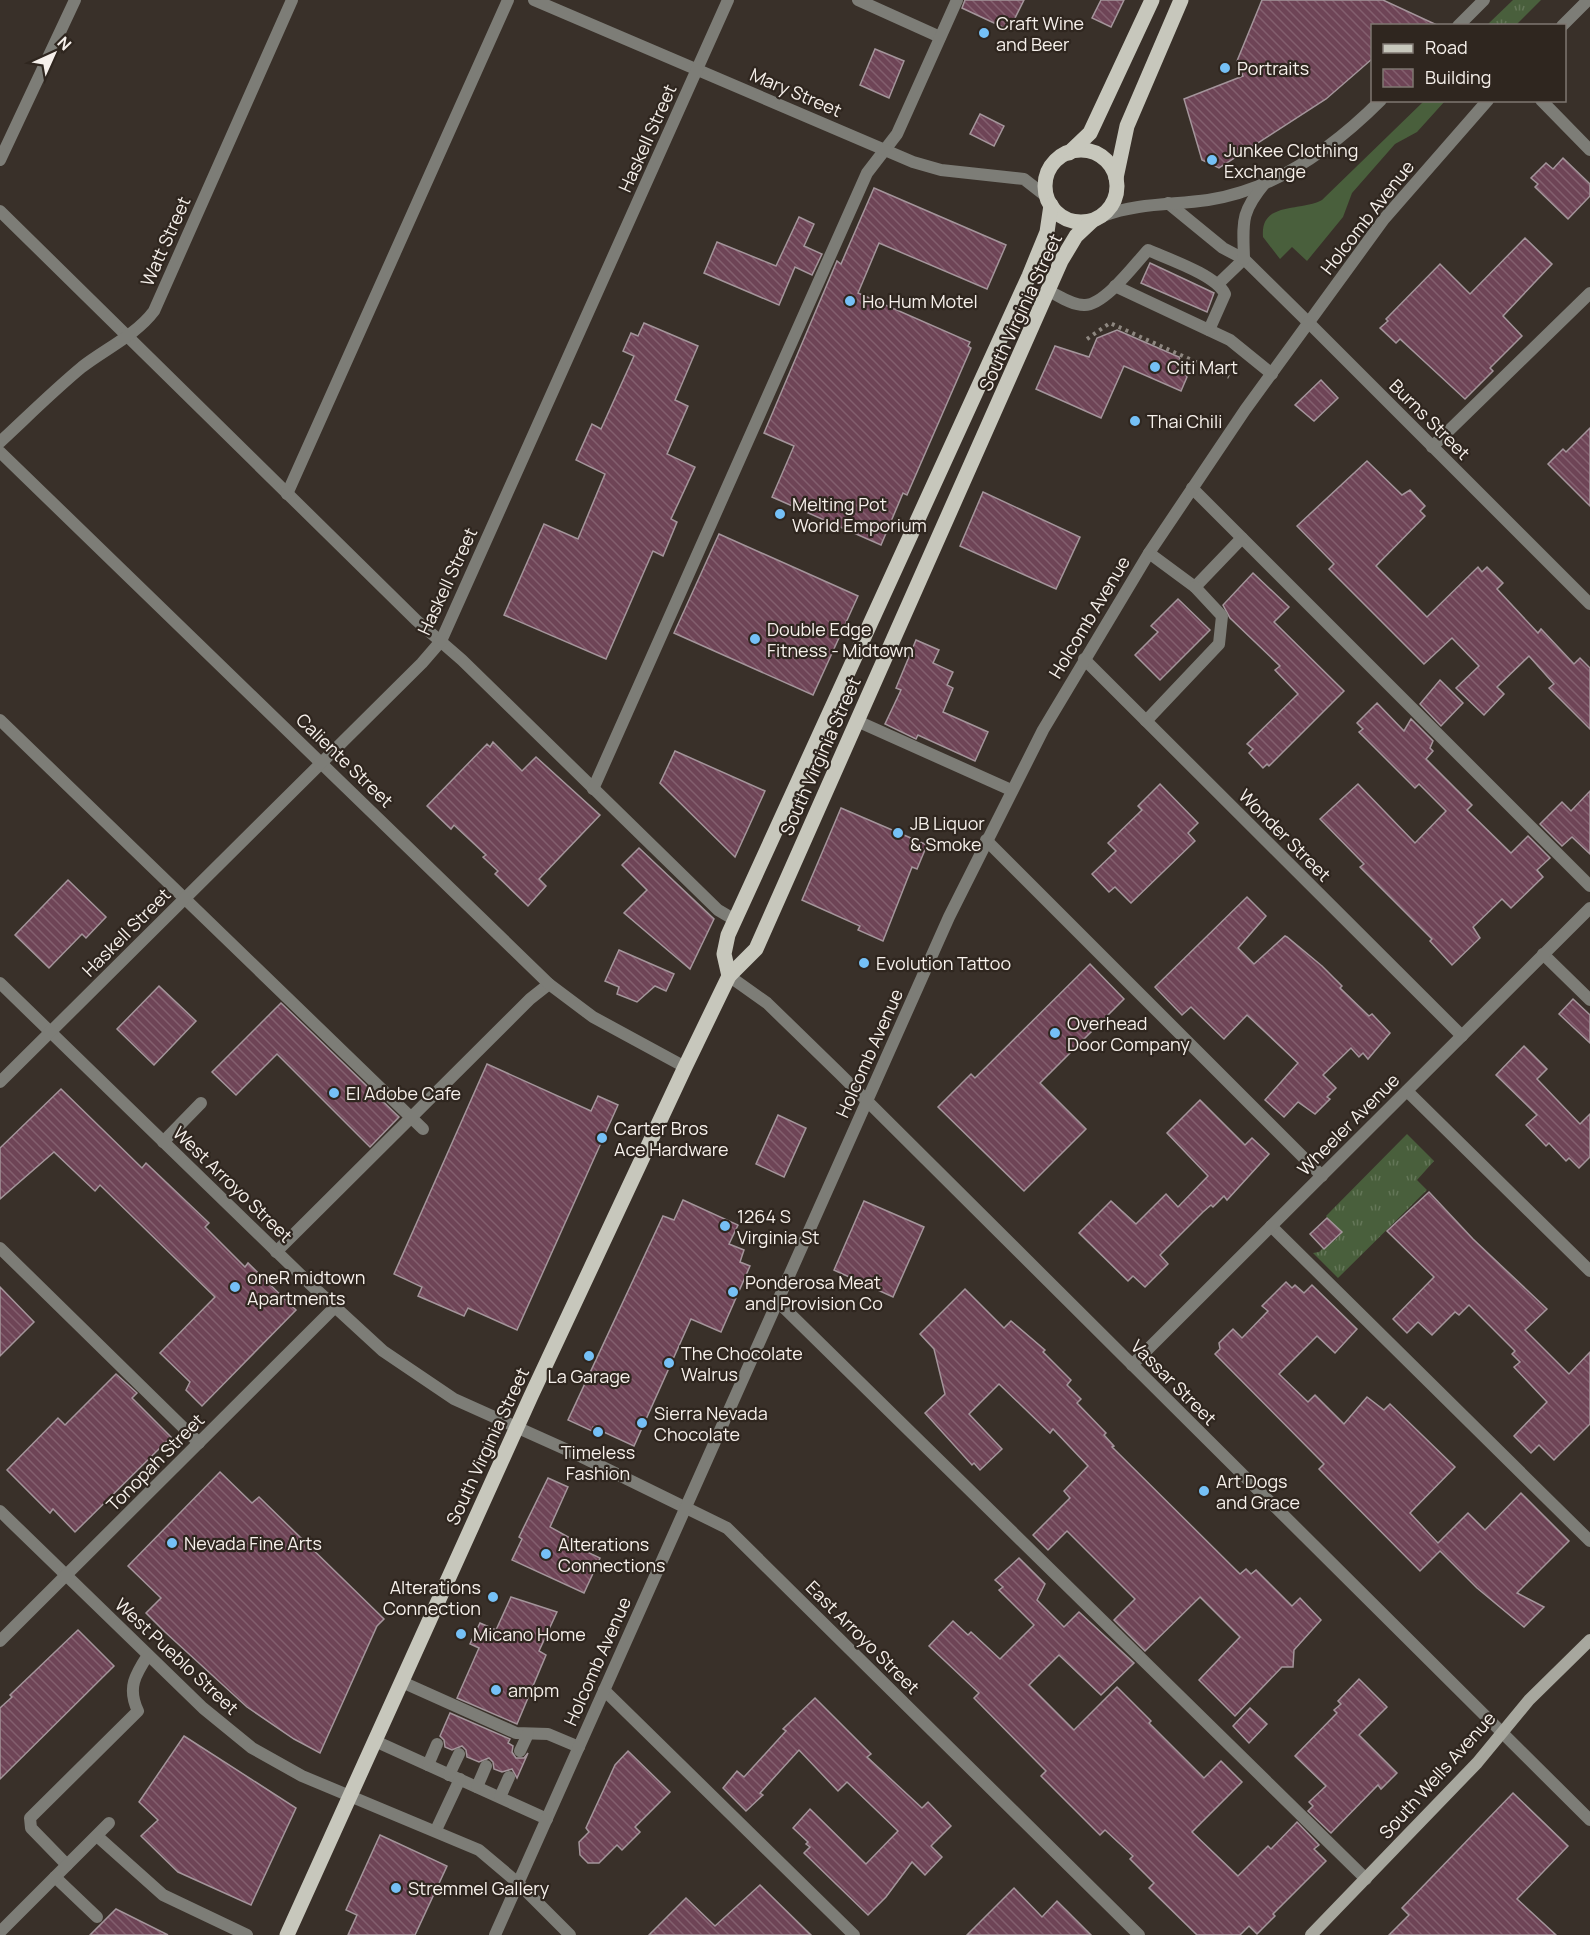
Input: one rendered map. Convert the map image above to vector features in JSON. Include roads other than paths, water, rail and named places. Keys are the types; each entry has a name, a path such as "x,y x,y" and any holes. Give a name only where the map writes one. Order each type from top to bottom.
{"main road":[{"path":"1152,0 1126,60 1100,107 1090,133 1069,153 1055,161 1048,171 1045,182 1049,201 1069,220 1098,218 1112,207 1116,196 1116,178 1127,126 1181,0"},
{"path":"1069,153 1088,150 1100,155 1109,162 1116,178"},
{"name":"South Virginia Street","path":"729,976 724,954 735,920 1029,276 1047,232 1049,201"},
{"name":"South Virginia Street","path":"287,1935 684,1067 729,976 756,949 1067,250 1098,218"},
{"name":"South Wells Avenue","path":"1311,1935 1477,1763 1529,1700 1590,1640"}],"street":[{"path":"0,160 75,0"},
{"name":"Watt Street","path":"0,442 62,384 126,335 140,327 154,311 292,0"},
{"path":"287,494 508,0"},
{"name":"Mary Street","path":"534,0 885,150 941,170 1024,179 1049,201"},
{"name":"Haskell Street","path":"0,1082 441,641 728,0"},
{"path":"858,0 940,37"},
{"path":"593,789 867,173 901,125 957,0"},
{"path":"1460,24 1484,0"},
{"path":"1564,24 1588,0"},
{"path":"1098,218 1120,210 1222,197 1265,182 1307,161 1340,139 1379,102"},
{"name":"Holcomb Avenue","path":"495,1935 866,1101 949,917 1011,790 1084,659 1192,488 1384,219 1486,102"},
{"path":"1543,102 1590,150"},
{"path":"1218,284 1244,259 1241,226 1253,197 1265,182"},
{"name":"Burns Street","path":"1168,203 1228,251 1244,259 1590,604"},
{"path":"0,211 287,494 718,910 735,920"},
{"path":"1049,291 1084,305 1099,300 1148,250 1218,284 1225,294 1209,330"},
{"path":"1115,286 1230,340 1272,374"},
{"path":"1432,447 1590,293"},
{"name":"Caliente Street","path":"0,452 549,984 593,1017 684,1067"},
{"path":"1192,488 1590,886"},
{"path":"1195,587 1242,538"},
{"path":"1146,721 1219,645 1222,616 1195,587 1149,553"},
{"name":"Wonder Street","path":"1084,659 1462,1036"},
{"path":"0,720 423,1129"},
{"path":"857,721 1011,790"},
{"path":"986,840 1322,1176"},
{"name":"Wheeler Avenue","path":"1132,1365 1590,908"},
{"path":"1544,954 1590,1000"},
{"name":"Vassar Street","path":"729,976 767,1003 1590,1820"},
{"name":"West Arroyo Street","path":"0,982 334,1308 383,1351 416,1376 454,1399 517,1429"},
{"path":"276,1252 549,984"},
{"path":"1407,1090 1590,1271"},
{"path":"163,1142 201,1103"},
{"path":"1271,1226 1590,1541"},
{"path":"0,1248 198,1443"},
{"path":"777,1301 1366,1879"},
{"name":"Tonopah Street","path":"0,1641 334,1308"},
{"name":"East Arroyo Street","path":"517,1429 685,1506 727,1528 1139,1935"},
{"name":"West Pueblo Street","path":"0,1511 148,1655 226,1728 252,1749 302,1776 436,1830 479,1850 518,1883 570,1935"},
{"path":"67,1865 30,1828 30,1818 138,1711 131,1698 133,1678 148,1655"},
{"path":"402,1682 516,1733 548,1734 579,1747"},
{"path":"604,1690 854,1935"},
{"path":"448,1718 454,1705"},
{"path":"470,1728 476,1715"},
{"path":"498,1740 503,1727"},
{"path":"520,1751 528,1734"},
{"path":"375,1741 547,1819"},
{"path":"428,1765 437,1744"},
{"path":"436,1830 454,1777 459,1754"},
{"path":"477,1787 486,1766"},
{"path":"500,1797 509,1777"},
{"path":"0,1932 109,1823"},
{"path":"97,1836 163,1895 247,1935"},
{"path":"55,1877 97,1917"}],"place":[{"name":"Craft Wine and Beer","path":"984,33"},
{"name":"Portraits","path":"1225,68"},
{"name":"Junkee Clothing Exchange","path":"1212,160"},
{"name":"Ho Hum Motel","path":"850,301"},
{"name":"Citi Mart","path":"1155,367"},
{"name":"Thai Chili","path":"1135,421"},
{"name":"Melting Pot World Emporium","path":"780,514"},
{"name":"Double Edge Fitness - Midtown","path":"755,639"},
{"name":"JB Liquor & Smoke","path":"898,833"},
{"name":"Evolution Tattoo","path":"864,963"},
{"name":"Overhead Door Company","path":"1055,1033"},
{"name":"El Adobe Cafe","path":"334,1093"},
{"name":"Carter Bros Ace Hardware","path":"602,1138"},
{"name":"1264 S Virginia St","path":"725,1226"},
{"name":"oneR midtown Apartments","path":"235,1287"},
{"name":"Ponderosa Meat and Provision Co","path":"733,1292"},
{"name":"La Garage","path":"589,1356"},
{"name":"The Chocolate Walrus","path":"669,1363"},
{"name":"Sierra Nevada Chocolate","path":"642,1423"},
{"name":"Timeless Fashion","path":"598,1432"},
{"name":"Art Dogs and Grace","path":"1204,1491"},
{"name":"Nevada Fine Arts","path":"172,1543"},
{"name":"Alterations Connections","path":"546,1554"},
{"name":"Alterations Connection","path":"493,1597"},
{"name":"Micano Home","path":"461,1634"},
{"name":"ampm","path":"496,1690"},
{"name":"Stremmel Gallery","path":"396,1888"}]}
